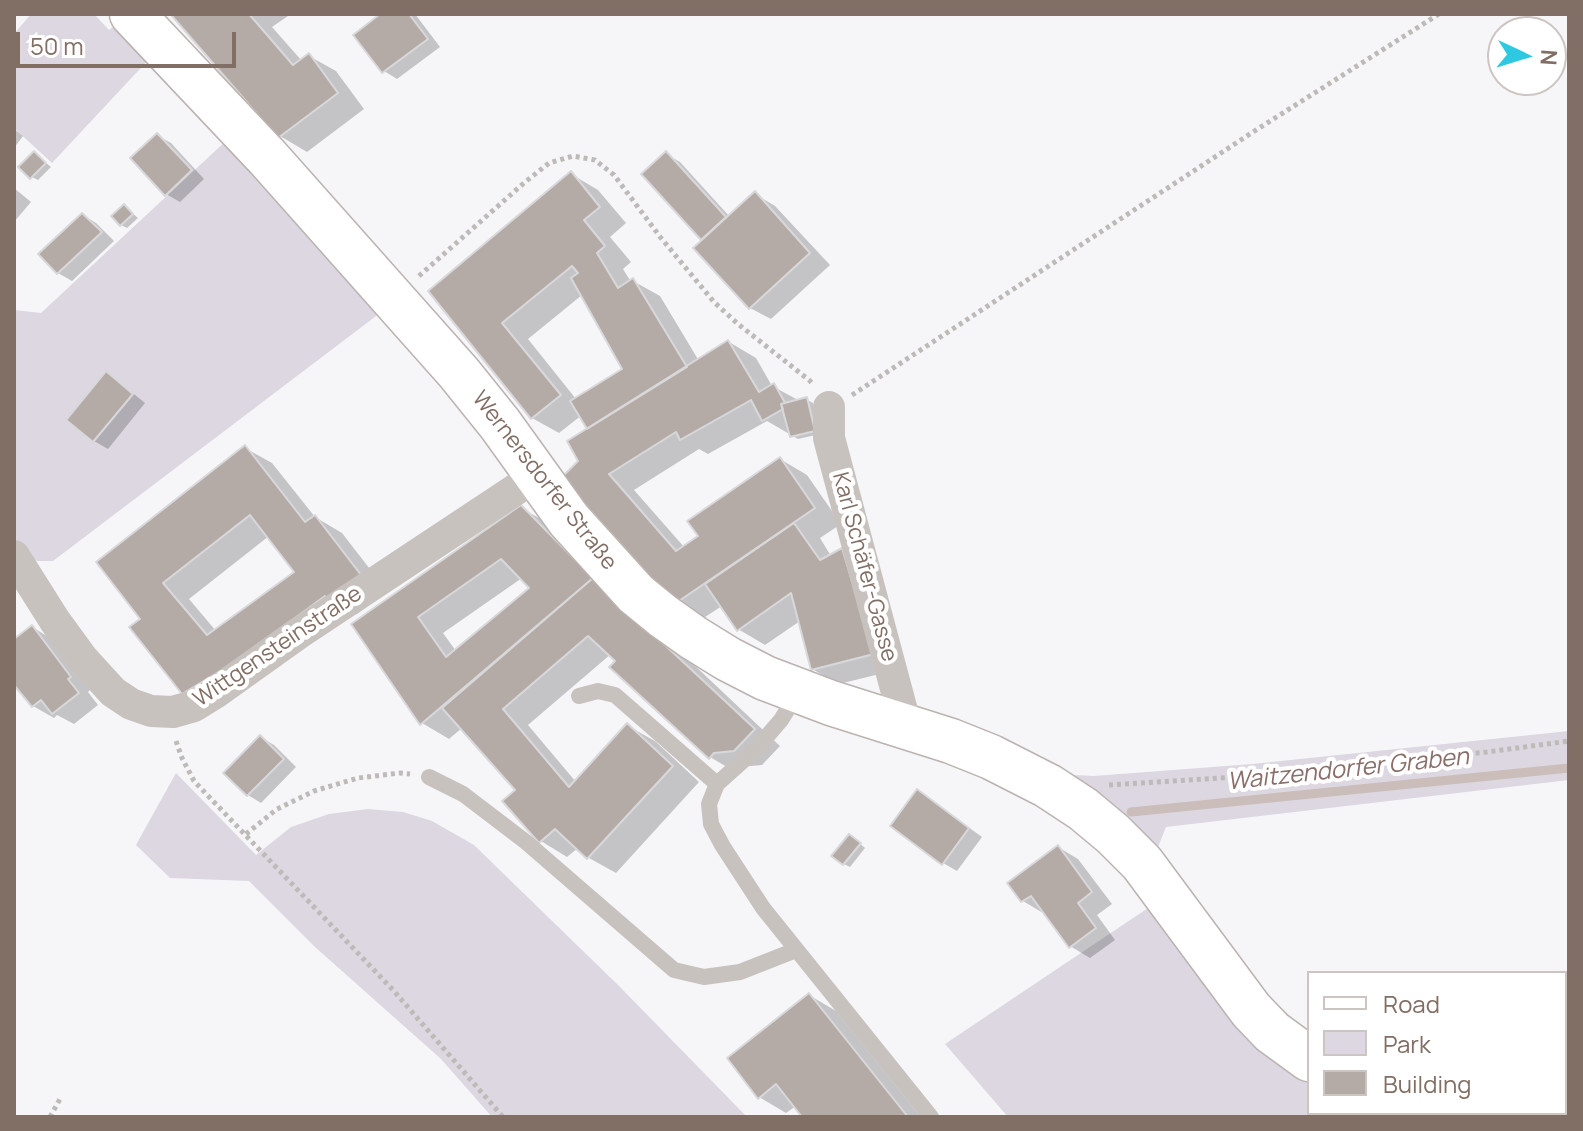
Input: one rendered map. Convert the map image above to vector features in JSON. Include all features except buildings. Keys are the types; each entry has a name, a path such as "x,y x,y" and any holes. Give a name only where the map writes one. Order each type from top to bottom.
{"street":[{"name":"Wernersdorfer Straße","path":"132,14 258,147 394,299 500,424 569,520 636,594 694,638 765,678 991,757 1048,786 1083,809 1142,863 1251,1010 1272,1032 1307,1058"},
{"name":"Karl Schäfer-Gasse","path":"829,407 829,438 906,726"},
{"name":"Wittgensteinstraße","path":"14,556 55,621 82,658 113,692 131,704 151,711 173,712 194,706 215,693 299,633 536,476"}],"lane":[{"path":"579,696 598,691 615,695 717,784"},
{"path":"799,691 781,720 756,749 717,784 709,804 711,824 763,908 931,1117"},
{"path":"429,777 463,794 526,842 674,970 704,977 740,972 796,950"}],"path":[{"path":"394,299 549,163 573,156 595,160 614,175 714,302 809,380 829,407 853,395 1239,141 1439,14"},
{"path":"173,712 176,740 194,781 393,990 503,1117"},
{"path":"1048,786 1254,776 1569,741"},
{"path":"246,834 277,809 314,791 358,778 400,773 429,777"},
{"path":"50,1117 60,1099"}],"green space":[{"path":"31,14 94,14 109,30 119,22 152,56 52,163 14,128 14,34"},
{"path":"228,139 384,310 53,561 37,561 24,553 14,536 14,310 41,313"},
{"path":"1569,731 1569,780 1166,827 1156,852 1268,995 1307,1029 1307,1042 1054,774 1094,776 1252,764"},
{"path":"176,773 256,855 291,827 329,814 368,809 403,812 432,821 474,845 619,986 747,1117 492,1117 441,1059 315,947 249,881 170,878 136,845"},
{"path":"1157,902 1307,1070 1307,1115 1567,1115 1569,1050 1569,1117 1008,1117 945,1044"}],"waterway":[{"name":"Waitzendorfer Graben","path":"1131,812 1569,768"}]}
